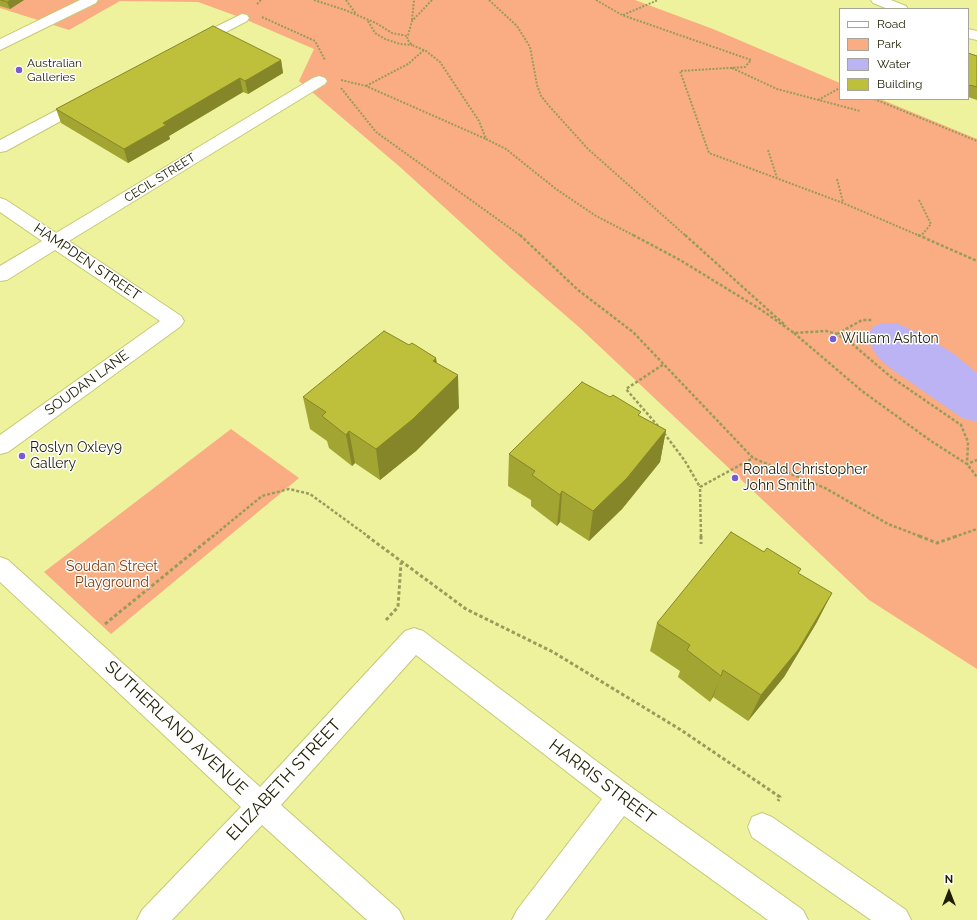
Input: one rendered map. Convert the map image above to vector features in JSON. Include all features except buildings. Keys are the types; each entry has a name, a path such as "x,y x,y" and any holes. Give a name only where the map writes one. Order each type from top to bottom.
{"street":[{"path":"0,45 91,0"},
{"path":"878,0 898,8"},
{"path":"180,51 242,18"},
{"name":"CECIL STREET","path":"0,275 327,80"},
{"path":"0,147 97,95"},
{"name":"HAMPDEN STREET","path":"0,204 174,321"},
{"name":"SOUDAN LANE","path":"0,446 174,321"},
{"name":"SUTHERLAND AVENUE","path":"0,567 261,806 389,920"},
{"name":"ELIZABETH STREET","path":"152,920 261,806 414,639"},
{"name":"HARRIS STREET","path":"414,639 621,797 793,920"},
{"path":"527,920 621,797"},
{"path":"762,827 896,920"}],"path":[{"path":"314,0 345,10 376,23 392,33 407,36"},
{"path":"346,0 358,16"},
{"path":"412,45 407,36 412,21 414,0"},
{"path":"412,21 432,0"},
{"path":"488,0 517,26 530,47 537,85 541,96 588,149 794,333 862,391 931,441 967,464 977,477"},
{"path":"596,0 622,15 751,60 745,67 680,71 709,153 843,203 977,261"},
{"path":"622,15 658,0"},
{"path":"261,16 315,41 327,80 376,132 526,240 578,290 633,332 753,458 825,488 888,524 937,543 977,529"},
{"path":"368,20 375,33 385,39 400,44 412,45 424,50 440,62 462,97 479,120 486,139"},
{"path":"366,86 408,64 424,50"},
{"path":"731,68 777,89 860,111"},
{"path":"327,80 350,81 366,86 506,149 556,189 596,216 680,260 760,309 794,333 826,331 837,334 851,343 891,377 961,424 968,442 967,464"},
{"path":"817,100 839,89"},
{"path":"876,100 977,141"},
{"path":"768,150 777,178"},
{"path":"837,178 843,203"},
{"path":"919,200 931,224 921,236"},
{"path":"837,334 862,320 872,320"},
{"path":"658,427 626,390 664,364"},
{"path":"663,432 685,461 700,488 701,544"},
{"path":"700,488 753,458"},
{"path":"967,464 977,460"},
{"path":"110,620 262,496 289,489 310,494 466,609 560,656 681,730 780,797"},
{"path":"386,620 398,608 401,562"}],"green space":[{"path":"0,0 635,0 713,29 839,83 839,100 882,100 977,139 977,669 869,600 580,328 512,269 400,167 299,81 314,49 242,18 198,2 120,1 69,30 0,8"},
{"name":"Soudan Street Playground","path":"231,429 299,478 111,634 44,572"}],"water":[{"path":"883,323 896,323 922,334 954,354 977,373 977,422 962,418 890,368 877,356 871,346 868,334 874,326"}],"place":[{"name":"Australian Galleries","path":"19,70"},
{"name":"William Ashton","path":"833,339"},
{"name":"Roslyn Oxley9 Gallery","path":"22,456"},
{"name":"Ronald Christopher John Smith","path":"735,478"}]}
